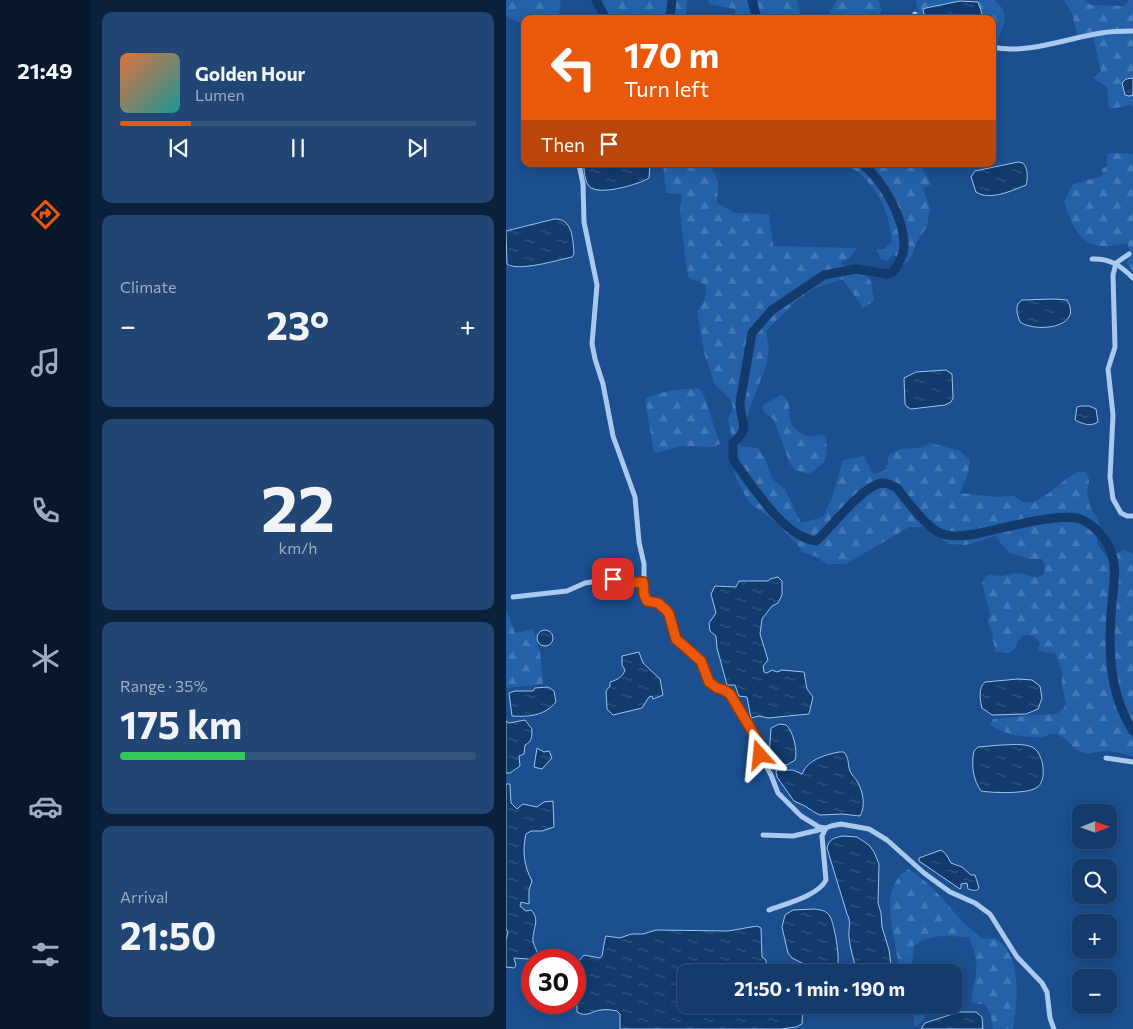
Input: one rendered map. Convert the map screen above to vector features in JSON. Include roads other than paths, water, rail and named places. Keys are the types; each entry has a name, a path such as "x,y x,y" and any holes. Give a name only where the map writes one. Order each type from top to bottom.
{"street":[{"path":"996,48 1026,48 1103,33 1133,31"},
{"path":"580,167 583,184 584,222 597,285 592,344 603,384 613,436 635,497 639,542 644,564 644,594 647,601 658,603 669,614 676,639 701,661 709,682 730,694 740,708 758,741 760,755 772,775 778,793 801,816 819,827 826,828"},
{"path":"1128,254 1116,263 1113,275 1114,347 1108,369 1113,415 1110,477 1113,499 1120,513 1133,516"},
{"path":"1092,259 1103,259 1116,263 1133,278"},
{"path":"513,597 567,591 584,583 613,579 627,583 643,582"},
{"path":"1106,758 1133,762"},
{"path":"763,835 793,836 841,824 869,829 887,840 924,873 950,892 984,908 990,914 1016,957 1042,982 1047,992 1050,1018 1054,1029"},
{"path":"769,910 806,896 824,885 826,880 822,836 826,828"}],"water":[{"path":"960,1 978,2 983,15 924,15 923,9"},
{"path":"1133,78 1133,95 1125,95 1122,83 1126,79"},
{"path":"1018,162 1023,163 1026,168 1026,185 988,196 976,192 971,177 975,171"},
{"path":"584,167 650,167 649,178 619,188 609,190 594,189 586,181"},
{"path":"554,219 565,222 571,231 574,254 572,257 520,267 507,264 506,231"},
{"path":"1022,300 1067,300 1071,309 1069,317 1064,322 1056,326 1036,327 1020,322 1017,313 1019,302"},
{"path":"946,370 952,374 953,398 951,402 945,405 911,409 907,407 905,404 904,378 916,372"},
{"path":"1089,406 1096,409 1098,422 1086,424 1075,420 1077,407"},
{"path":"778,577 782,581 782,595 778,603 772,606 762,619 760,634 768,660 763,666 764,672 782,670 804,672 807,689 813,697 809,714 751,718 747,697 739,696 735,685 727,685 717,648 716,636 710,631 709,623 716,613 711,594 715,586 736,587 739,581 768,581"},
{"path":"542,630 548,630 553,635 551,644 542,646 537,641 537,635"},
{"path":"639,652 643,663 660,679 663,695 653,699 652,696 649,697 642,708 613,715 607,709 606,691 610,686 610,682 623,675 625,670 622,665 622,656"},
{"path":"1018,679 1032,680 1040,686 1042,698 1038,709 1026,714 992,715 982,708 980,691 985,682"},
{"path":"548,687 554,691 556,702 551,707 536,715 512,716 509,693 533,691 535,688"},
{"path":"525,720 532,729 531,738 525,745 524,754 519,756 520,766 510,773 506,773 506,721 509,723"},
{"path":"779,724 786,725 789,728 795,746 795,760 787,765 774,762 769,755 771,728"},
{"path":"1025,745 1036,750 1043,767 1040,785 1031,790 1017,792 981,791 973,772 974,751 978,747"},
{"path":"537,748 544,752 549,751 552,758 542,769 534,767"},
{"path":"844,752 846,755 850,771 861,789 863,803 860,816 842,814 820,815 794,801 777,777 777,770 793,770 802,774 813,761"},
{"path":"506,784 510,784 511,803 517,809 523,804 537,807 544,802 553,801 554,827 542,831 531,831 526,834 524,852 527,870 532,881 529,890 529,904 521,902 520,906 526,911 531,910 534,914 536,921 533,941 536,949 521,949 521,959 514,958 516,966 514,968 506,967 506,940 508,932 506,929"},
{"path":"837,837 857,837 869,845 874,852 879,864 878,903 891,964 855,964 849,934 849,920 827,848 832,839"},
{"path":"941,850 946,854 951,863 962,867 971,875 975,875 979,888 977,890 968,889 967,883 961,884 960,889 919,861 919,858"},
{"path":"815,909 827,913 831,918 836,937 838,964 804,964 792,958 788,953 782,927 785,915 793,910"},
{"path":"757,926 761,928 762,957 766,960 766,964 677,964 677,1014 803,1014 802,1024 796,1027 781,1029 620,1029 620,1014 617,1011 603,1010 586,1014 586,955 600,958 606,936 620,938 631,934 643,934 656,930 728,931"},
{"path":"962,1012 976,1012 982,1017 983,1029 921,1029 925,1023 953,1014 962,1014"}],"waterway":[{"path":"596,0 604,15"},
{"path":"670,15 672,0"},
{"path":"752,0 756,15"},
{"path":"865,167 885,190 897,213 903,236 903,254 893,272 887,274 856,269 824,275 772,310 752,333 740,403 744,429 739,438 733,443 733,458 761,498 781,521 804,537 816,541 866,491 882,483 890,484 897,488 927,524 938,532 947,535 971,535 1061,517 1074,518 1086,522 1103,537 1114,563 1110,653 1114,685 1125,716 1133,731"}]}
